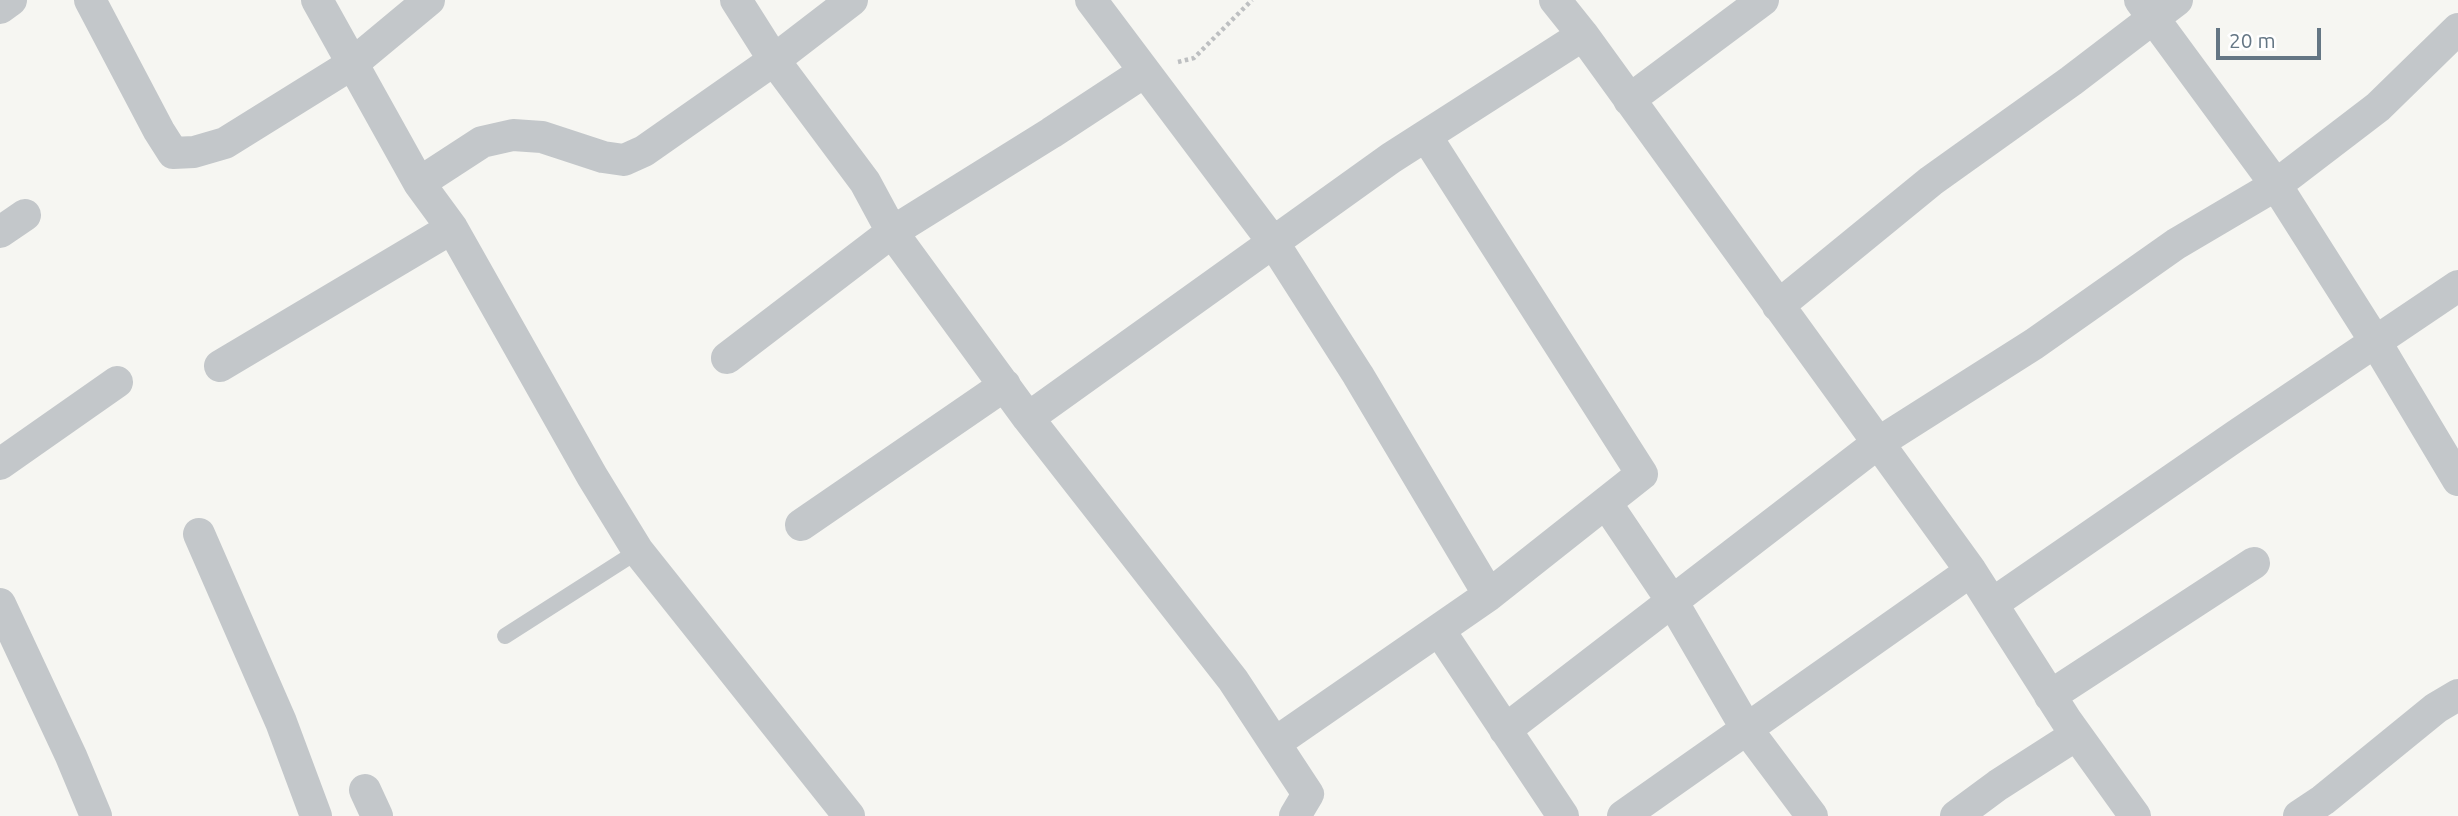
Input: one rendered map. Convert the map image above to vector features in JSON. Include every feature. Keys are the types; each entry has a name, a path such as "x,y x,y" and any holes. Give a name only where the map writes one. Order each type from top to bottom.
{"street":[{"path":"0,8 11,0"},
{"path":"90,0 173,153 194,152 225,143 352,64 429,0"},
{"path":"317,0 419,183 452,228 638,551 849,816"},
{"path":"736,0 774,60 865,182 892,232 1028,418 1233,680 1308,794 1296,816"},
{"path":"419,183 482,142 513,135 542,137 604,157 624,160 644,151 774,60 852,0"},
{"path":"1091,0 1273,243 1358,375 1489,595"},
{"path":"1555,0 1970,571 2076,735 2134,816"},
{"path":"1629,100 1763,0"},
{"path":"1777,306 1931,181 2071,81 2157,6 2276,185 2375,341 2458,480"},
{"path":"1505,730 1878,443 2034,344 2176,244 2276,185 2378,107 2458,29"},
{"path":"1028,418 1426,136 1583,35"},
{"path":"727,358 892,232 1144,72"},
{"path":"1275,744 1489,595 1642,474 1426,136"},
{"path":"220,366 452,228"},
{"path":"1992,604 2458,286"},
{"path":"0,464 117,382"},
{"path":"801,525 1005,385"},
{"path":"1606,503 1672,601 1746,728 1812,816"},
{"path":"199,534 281,722 316,816"},
{"path":"2050,696 2254,563"},
{"path":"1623,816 1970,571"},
{"path":"0,604 96,816"},
{"path":"1439,630 1563,816"},
{"path":"2299,816 2323,800 2436,708 2458,695"},
{"path":"1956,816 1998,785 2076,735"}],"lane":[{"path":"505,636 638,551"}],"path":[{"path":"1144,72 1194,58 1252,0"}]}
